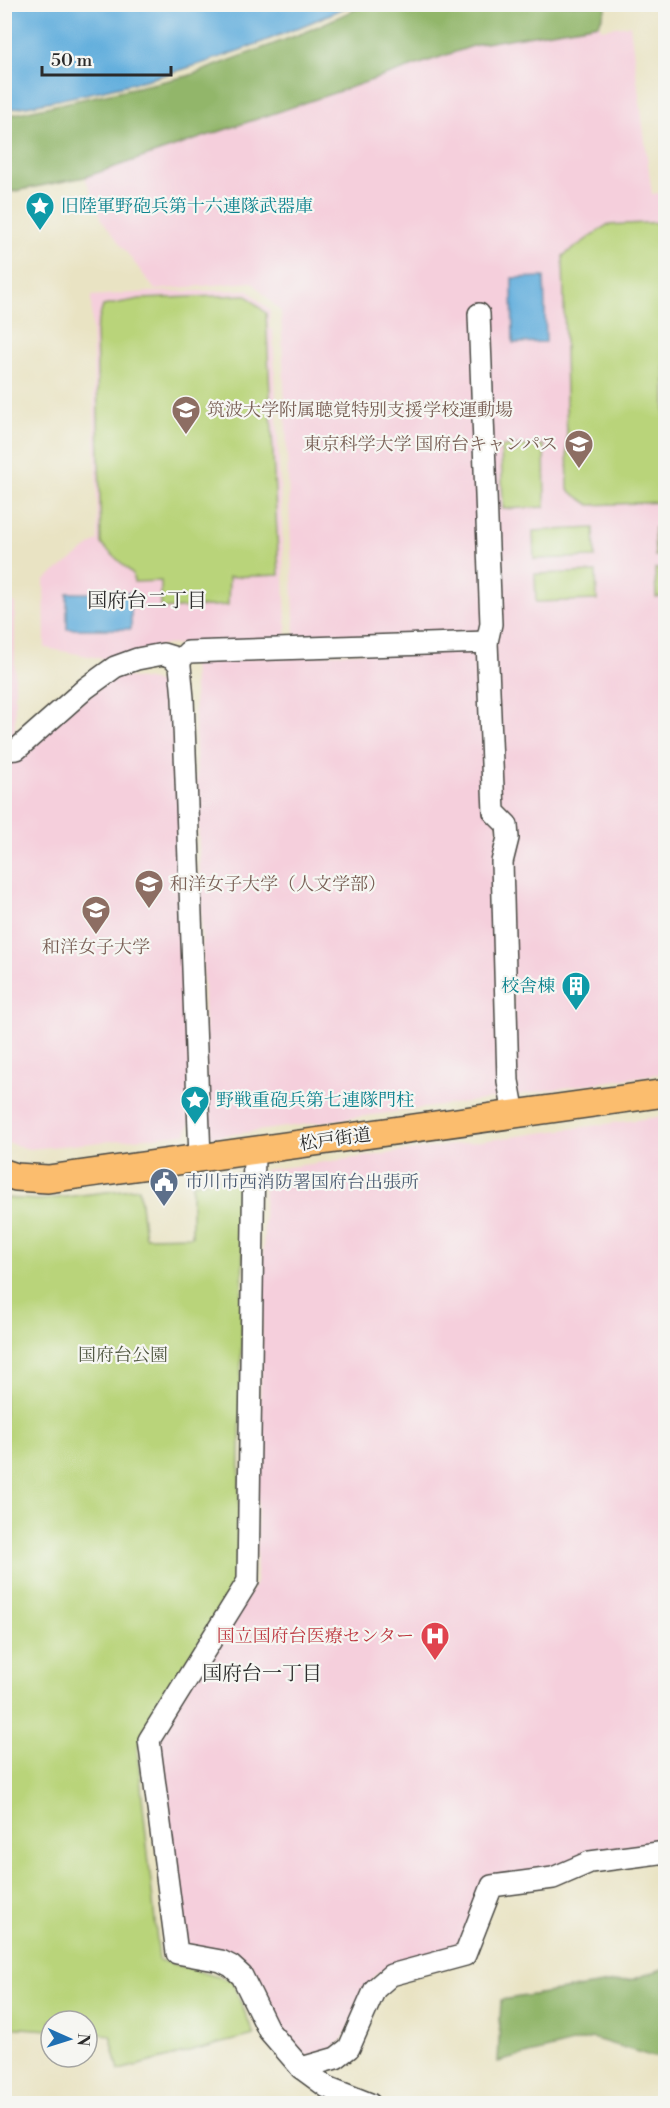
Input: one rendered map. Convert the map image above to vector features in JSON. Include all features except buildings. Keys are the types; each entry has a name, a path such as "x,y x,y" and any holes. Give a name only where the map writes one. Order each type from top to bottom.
{"main road":[{"name":"松戸街道","path":"4,1173 16,1177 48,1179 666,1093"}],"street":[{"path":"479,314 491,624 487,642 494,812 507,825 508,838 502,862 508,1081 514,1114"},
{"path":"178,662 188,652 487,642"},
{"path":"4,750 17,749 86,688 114,667 137,659 163,654 173,657 178,662 182,676 183,698 200,1158"},
{"path":"254,1150 248,1581 149,1740 177,1953 221,1961 231,1966 242,1976 269,2031 301,2068 327,2087 370,2103"},
{"path":"301,2068 336,2058 348,2048 375,1989 390,1975 465,1955 492,1886 552,1878 590,1863 666,1852"}],"shaded area":[{"path":"599,24 601,29 630,25 652,194 666,192 665,1073 517,1095 507,862 516,821 499,797 483,628 474,634 295,642 281,312 252,282 155,290 102,220 85,177 479,44"},
{"name":"筑波大学附属聴覚特別支援学校運動場","path":"248,290 270,311 269,329 273,330 287,642 164,645 115,661 45,648 44,580 98,540 91,296 148,292"},
{"path":"4,591 7,591 8,598 15,603 15,740 5,743"},
{"path":"483,647 498,830 505,1097 213,1137 208,1132 193,660"},
{"name":"和洋女子大学","path":"117,675 159,682 178,695 193,1115 186,1134 29,1149 5,1142 4,756"},
{"name":"国立国府台医療センター","path":"665,1116 665,1847 544,1876 485,1884 465,1938 449,1952 377,1973 366,1989 343,2039 334,2049 310,2058 301,2054 274,2030 248,1976 177,1945 154,1739 256,1583 265,1170"}],"green space":[{"path":"367,4 607,5 599,24 479,44 85,177 5,193 5,116 188,76 303,33"},
{"path":"665,222 665,502 590,505 568,490 563,256 607,225"},
{"name":"筑波大学附属聴覚特別支援学校運動場","path":"246,295 266,313 279,575 229,577 228,605 161,609 161,581 134,582 133,574 101,544 96,329 103,306 140,299"},
{"path":"544,445 545,507 503,509 501,447"},
{"path":"665,527 665,556 655,556 654,528"},
{"path":"594,528 595,557 534,559 533,531"},
{"path":"665,568 665,597 656,597 655,569"},
{"path":"596,572 597,600 536,602 535,574"},
{"name":"国府台公園","path":"244,1172 238,1577 137,1748 159,1960 232,1981 254,2035 119,2070 110,2035 99,2034 99,2009 39,2009 39,2029 5,2027 4,1198 40,1200 139,1188 145,1237 192,1236 192,1184"},
{"path":"665,1968 665,2054 654,2057 592,2038 498,2062 501,2000 634,1979"}],"water":[{"path":"5,4 351,5 269,40 184,69 95,92 5,110"},
{"path":"544,277 546,342 513,343 512,278"},
{"path":"67,593 131,593 131,629 67,629"}],"place":[{"name":"旧陸軍野砲兵第十六連隊武器庫","path":"40,232"},
{"name":"筑波大学附属聴覚特別支援学校運動場","path":"186,436"},
{"name":"東京科学大学 国府台キャンパス","path":"579,470"},
{"name":"和洋女子大学（人文学部）","path":"149,910"},
{"name":"和洋女子大学","path":"96,936"},
{"name":"校舎棟","path":"576,1012"},
{"name":"野戦重砲兵第七連隊門柱","path":"195,1126"},
{"name":"市川市西消防署国府台出張所","path":"164,1208"},
{"name":"国立国府台医療センター","path":"435,1662"}],"district":[{"name":"国府台二丁目","path":"147,600"},
{"name":"国府台一丁目","path":"262,1673"}]}
